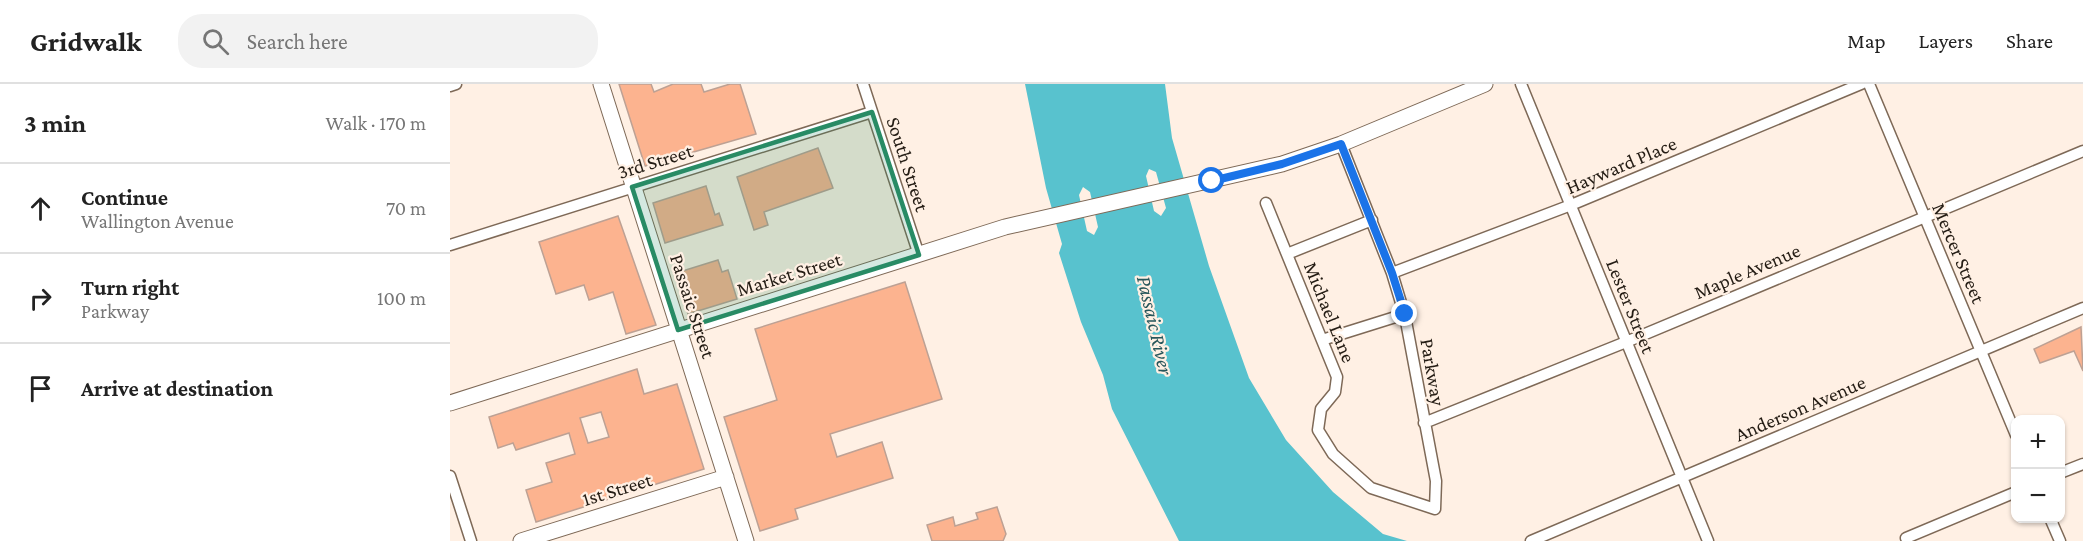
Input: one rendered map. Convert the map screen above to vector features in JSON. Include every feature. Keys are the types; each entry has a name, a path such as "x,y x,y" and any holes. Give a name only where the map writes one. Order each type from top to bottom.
{"street":[{"path":"450,86 456,84"},
{"name":"Passaic Street","path":"601,84 746,541"},
{"name":"South Street","path":"863,84 919,255"},
{"name":"Market Street","path":"450,403 1005,227 1282,164 1341,144 1485,84"},
{"name":"Lester Street","path":"1521,84 1708,541"},
{"name":"Hayward Place","path":"1392,273 1571,205 1861,84"},
{"name":"Mercer Street","path":"1869,84 2011,423"},
{"name":"3rd Street","path":"450,245 872,112"},
{"name":"Parkway","path":"1341,144 1392,273 1405,314 1436,481 1435,509"},
{"name":"Maple Avenue","path":"1424,423 1626,342 2083,151"},
{"name":"Michael Lane","path":"1266,203 1337,377 1335,392 1321,409 1317,430 1333,454 1371,488 1435,509"},
{"path":"1287,254 1372,220"},
{"name":"Anderson Avenue","path":"1531,541 2083,308"},
{"path":"1322,340 1405,314"},
{"path":"2065,472 2083,464"},
{"path":"450,476 471,541"},
{"name":"1st Street","path":"521,541 726,477"},
{"path":"1906,538 2011,494"},
{"path":"2052,523 2060,541"}],"highlighted area":[{"path":"872,112 919,255 678,330 632,187"}],"water":[{"name":"Passaic River","path":"1025,84 1165,84 1172,138 1209,266 1249,378 1286,440 1333,492 1383,534 1407,541 1179,541 1112,409 1103,375 1081,322 1059,253 1062,244 1046,188","holes":["1149,169 1156,172 1166,208 1161,216 1154,211 1146,176","1083,187 1090,192 1098,227 1094,235 1087,231 1079,195"]}],"building":[{"path":"619,84 651,84 654,92 673,84 701,84 704,92 730,84 740,84 756,134 645,166"},
{"path":"818,148 833,188 764,212 768,225 754,230 737,177"},
{"path":"706,186 715,215 719,213 723,225 665,243 653,203"},
{"path":"618,216 656,325 626,334 613,292 589,300 584,285 556,294 539,242"},
{"path":"718,260 722,272 728,270 737,299 688,314 676,273"},
{"path":"905,282 942,399 830,434 837,457 882,442 893,478 795,509 798,519 760,531 724,417 777,400 755,329"},
{"path":"2081,327 2083,371 2074,351 2040,363 2034,349"},
{"path":"637,369 644,394 677,384 704,469 536,522 526,490 552,482 546,463 575,454 569,433 516,450 513,443 498,448 489,417","holes":["601,412 609,437 588,443 580,418"]},
{"path":"997,507 1006,534 1003,541 932,541 927,525 953,517 955,526 978,519 976,513"}],"route":[{"path":"1212,181 1282,164 1341,144 1392,273 1405,314"}]}
